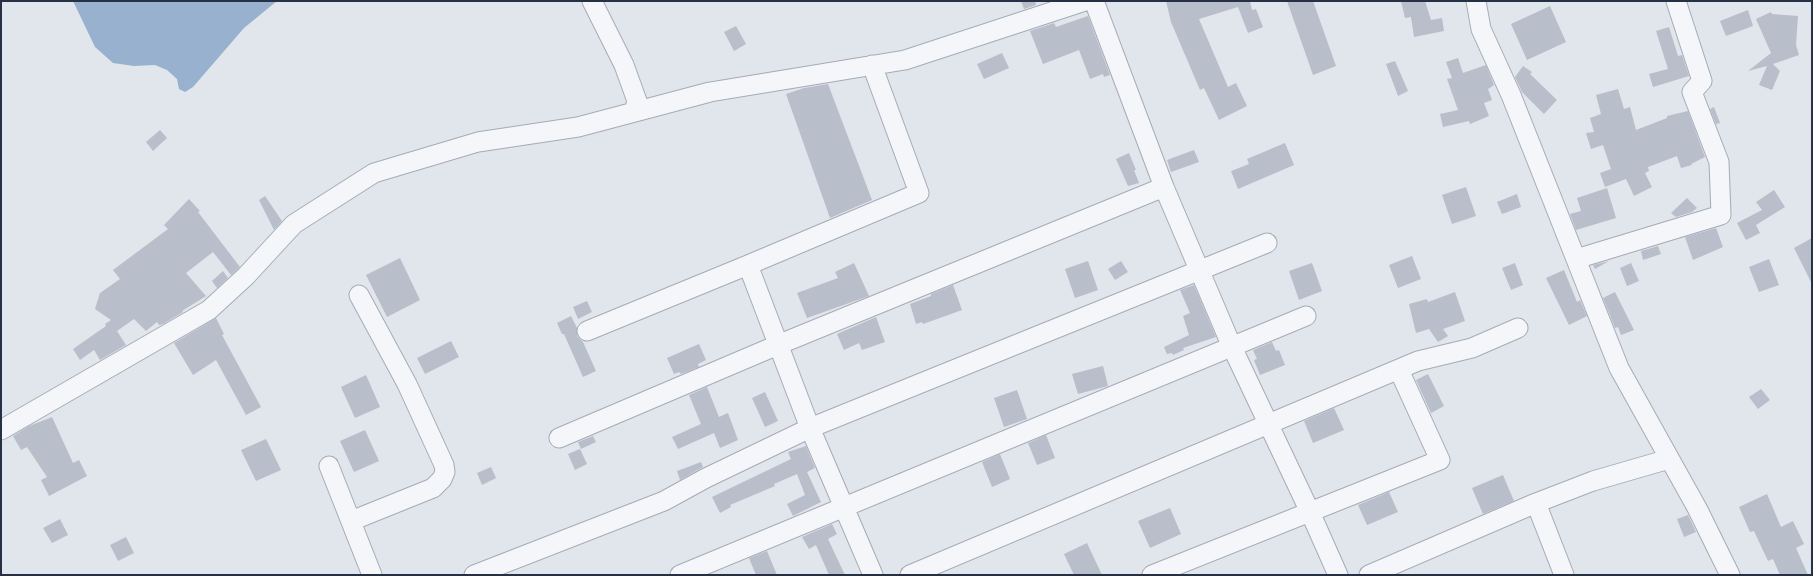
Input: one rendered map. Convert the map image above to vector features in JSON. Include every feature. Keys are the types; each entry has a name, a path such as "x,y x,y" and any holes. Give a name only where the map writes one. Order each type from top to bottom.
{"street":[{"path":"592,1 624,65 637,101 634,112"},
{"path":"1,430 209,310 246,276 294,224 374,173 478,142 578,127 710,92 905,60 1085,1"},
{"path":"1094,1 1164,187 1199,271 1232,347 1338,575"},
{"path":"1476,1 1481,29 1511,95 1619,368 1730,575"},
{"path":"1576,259 1721,215 1720,162 1692,92 1702,81 1676,1"},
{"path":"587,331 748,265 919,192 872,65"},
{"path":"559,438 780,344 1164,187"},
{"path":"474,575 664,501 706,478 810,428 1268,243"},
{"path":"748,265 780,344 810,428 873,575"},
{"path":"351,521 433,488 442,479 445,472 444,465 407,384 359,295"},
{"path":"680,575 1306,316"},
{"path":"910,575 1418,361 1472,348 1518,328"},
{"path":"1152,575 1440,460 1398,370"},
{"path":"1370,575 1536,503 1593,481 1669,459"},
{"path":"329,466 372,575"},
{"path":"1536,503 1564,575"}],"water":[{"path":"73,1 277,1 244,28 193,87 185,92 179,89 177,79 167,70 155,65 134,66 113,63 95,47"}],"building":[{"path":"1021,1 1035,1 1036,5 1024,9"},
{"path":"1166,1 1250,1 1252,10 1256,9 1263,27 1248,33 1238,7 1199,19 1228,87 1236,83 1247,106 1219,120 1204,88 1200,90 1171,22"},
{"path":"1287,1 1313,1 1336,66 1313,75"},
{"path":"1401,1 1425,1 1431,20 1442,18 1444,31 1414,37 1411,17 1405,18"},
{"path":"1550,6 1566,42 1527,60 1511,24"},
{"path":"1748,10 1753,26 1726,36 1720,21"},
{"path":"1771,12 1772,14 1798,16 1796,45 1799,55 1773,64 1780,71 1772,90 1759,85 1767,66 1748,71 1771,53 1756,19"},
{"path":"1088,16 1110,75 1104,77 1103,74 1090,79 1079,50 1043,64 1030,31 1054,23 1056,27"},
{"path":"736,26 746,44 734,51 724,32"},
{"path":"1669,27 1678,56 1682,55 1689,76 1653,87 1649,74 1668,69 1656,31"},
{"path":"1002,53 1009,68 984,79 977,64"},
{"path":"1458,58 1463,73 1486,65 1494,85 1488,89 1492,100 1484,103 1489,116 1470,124 1469,121 1443,127 1440,114 1458,110 1447,79 1452,78 1446,62"},
{"path":"1395,61 1408,91 1398,96 1386,64"},
{"path":"1523,66 1532,72 1530,74 1557,100 1544,114 1522,92 1515,77"},
{"path":"828,84 872,200 830,218 786,94 804,88"},
{"path":"1618,89 1624,109 1630,107 1636,130 1667,118 1667,116 1688,111 1705,157 1691,164 1692,165 1681,168 1677,156 1648,167 1649,171 1645,173 1652,187 1634,196 1626,179 1605,187 1600,173 1611,169 1603,145 1591,149 1586,133 1594,132 1590,118 1601,114 1596,95"},
{"path":"1714,107 1720,123 1716,124 1710,109"},
{"path":"160,130 167,138 153,151 146,142"},
{"path":"1285,143 1294,165 1238,189 1231,171 1249,164 1247,159"},
{"path":"1194,150 1199,162 1171,172 1167,160"},
{"path":"1129,153 1136,170 1134,170 1139,183 1128,186 1116,159"},
{"path":"1466,187 1476,216 1452,224 1442,195"},
{"path":"1607,188 1616,218 1576,230 1570,214 1581,211 1577,198"},
{"path":"1774,190 1785,207 1756,225 1760,233 1746,240 1737,223 1762,210 1756,202"},
{"path":"1517,194 1521,207 1502,214 1497,202"},
{"path":"265,196 282,221 274,230 259,200"},
{"path":"1687,198 1697,208 1692,212 1676,217 1671,213"},
{"path":"189,199 200,211 198,212 240,267 231,275 213,252 186,273 206,296 163,324 159,325 157,322 146,331 134,319 117,331 126,345 100,360 94,350 80,360 73,349 106,326 105,324 111,320 95,309 100,293 120,279 113,270 168,229 164,225"},
{"path":"1716,228 1723,247 1693,260 1685,237"},
{"path":"1812,238 1812,284 1794,248"},
{"path":"1658,246 1661,254 1643,260 1641,251"},
{"path":"1412,256 1421,279 1398,288 1389,265"},
{"path":"400,258 420,300 387,317 366,275"},
{"path":"1769,259 1779,285 1759,292 1749,267"},
{"path":"1088,261 1098,290 1075,298 1065,269"},
{"path":"1121,261 1128,272 1115,280 1108,269"},
{"path":"1609,261 1595,269 1593,265"},
{"path":"854,263 869,296 807,318 797,293 838,278 835,272"},
{"path":"1312,263 1322,291 1299,300 1289,271"},
{"path":"1515,263 1523,285 1511,290 1502,268"},
{"path":"1631,263 1639,281 1627,286 1620,268"},
{"path":"1564,270 1577,302 1580,300 1587,316 1569,325 1546,278"},
{"path":"223,271 228,278 217,288 212,281"},
{"path":"953,285 962,310 923,324 922,322 916,324 910,304"},
{"path":"1194,285 1216,337 1183,348 1184,350 1173,355 1172,353 1167,354 1164,347 1189,335 1183,316 1190,313 1180,290"},
{"path":"1455,292 1465,321 1443,329 1448,336 1438,342 1429,329 1416,333 1409,304 1427,299 1428,302"},
{"path":"1615,292 1634,330 1621,335 1618,327 1615,328 1603,298"},
{"path":"587,301 592,312 578,319 573,307"},
{"path":"571,316 577,328 577,336 583,342 596,371 583,377 564,334 562,334 557,323"},
{"path":"876,317 885,342 862,350 859,343 844,350 837,334"},
{"path":"216,318 224,334 222,335 261,407 246,415 216,360 193,375 174,343"},
{"path":"451,341 459,357 425,374 417,358"},
{"path":"1272,342 1276,351 1279,350 1285,365 1260,375 1254,360 1257,359 1253,350"},
{"path":"699,344 706,360 698,364 699,367 681,374 679,372 674,374 667,358"},
{"path":"1103,366 1108,386 1078,394 1072,374"},
{"path":"1428,374 1444,406 1431,413 1416,380"},
{"path":"366,375 380,407 355,418 341,387"},
{"path":"707,387 719,417 728,413 738,440 720,448 714,433 678,449 672,437 701,424 689,395"},
{"path":"1761,389 1770,400 1758,409 1749,397"},
{"path":"1017,390 1027,419 1004,427 994,398"},
{"path":"765,392 778,421 765,427 752,398"},
{"path":"1334,408 1344,430 1313,443 1304,421"},
{"path":"52,417 73,463 79,460 87,476 49,496 41,480 47,477 27,447 21,450 13,436 29,426"},
{"path":"365,430 379,461 354,472 340,441"},
{"path":"1046,435 1055,458 1037,465 1028,443"},
{"path":"593,436 596,442 581,449 578,442"},
{"path":"266,439 281,470 256,481 241,450"},
{"path":"806,446 815,468 807,472 821,502 793,516 787,504 805,495 797,474 774,484 775,486 730,505 731,507 720,513 712,497 791,459 788,452"},
{"path":"580,449 587,464 575,470 568,454"},
{"path":"1000,454 1010,479 992,487 982,462"},
{"path":"701,462 703,467 680,480 677,471"},
{"path":"491,467 496,478 482,485 477,473"},
{"path":"1503,475 1514,501 1483,514 1472,488"},
{"path":"1389,492 1398,512 1367,525 1358,505"},
{"path":"1767,494 1781,527 1793,521 1804,544 1796,548 1808,575 1780,575 1773,559 1768,561 1754,531 1750,532 1739,507"},
{"path":"1170,508 1181,534 1150,548 1138,521"},
{"path":"1688,515 1696,532 1684,537 1677,519"},
{"path":"60,519 68,535 52,543 43,528"},
{"path":"832,524 837,534 828,539 845,575 829,575 816,545 809,549 802,537"},
{"path":"126,537 134,553 118,561 110,545"},
{"path":"1087,543 1102,575 1074,575 1064,554"},
{"path":"767,551 777,575 756,575 749,558"}]}
